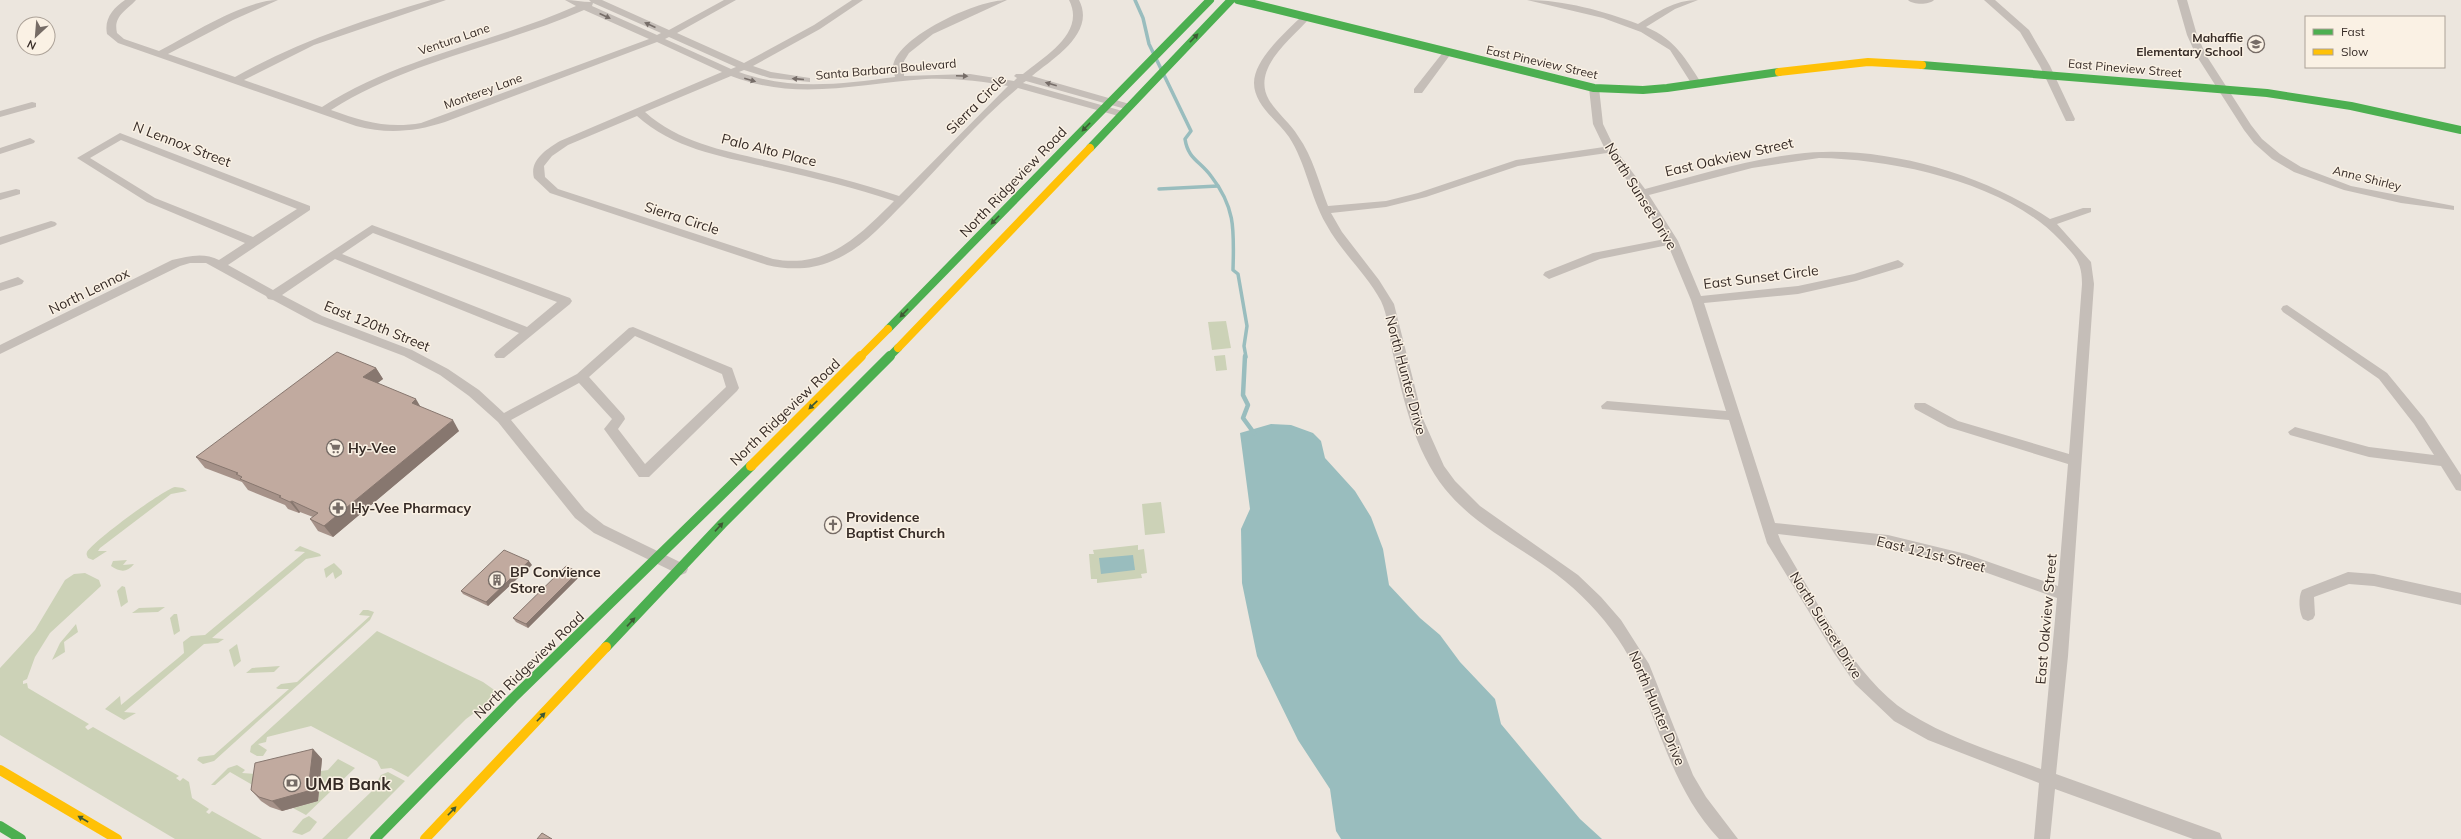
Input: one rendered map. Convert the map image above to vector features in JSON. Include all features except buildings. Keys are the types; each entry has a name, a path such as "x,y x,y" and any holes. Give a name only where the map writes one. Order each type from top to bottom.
{"main road":[{"name":"North Ridgeview Road","path":"375,839 513,698 827,392 1210,0"},
{"path":"425,839 738,508 849,399 1231,0"},
{"name":"East Pineview Street","path":"1238,0 1447,53 1594,88 1633,89 1697,84 1856,62 1898,61 1945,68 2224,89 2351,106 2461,130"},
{"path":"0,770 117,839"},
{"path":"0,826 21,839"}],"street":[{"name":"Monterey Lane","path":"131,0 113,18 110,29 112,34 121,41 368,127 385,130 413,128 442,120 670,34 731,0"},
{"path":"159,55 230,18 273,0"},
{"path":"235,81 287,52 318,38 441,0"},
{"name":"Santa Barbara Boulevard","path":"570,0 731,73 760,82 808,88 845,88 899,76 958,68 994,71 1024,77 1129,107"},
{"name":"Santa Barbara Boulevard","path":"596,0 745,67 782,77 813,80 899,76 960,76 1016,84 1122,114"},
{"name":"Ventura Lane","path":"323,111 349,94 387,77 584,6 596,0"},
{"name":"Sierra Circle","path":"858,0 800,38 745,67 638,112 590,130 555,148 544,157 538,167 537,177 541,184 554,191 785,265 802,265 838,254 857,240 901,200 1016,84 1067,39 1076,29 1079,12 1074,0"},
{"path":"899,76 900,60 928,34 951,21 1002,0"},
{"path":"1532,0 1620,20 1656,36 1672,48 1697,84"},
{"path":"1638,28 1672,7 1693,0"},
{"path":"1913,0 1929,0"},
{"path":"1989,0 2024,30 2050,75 2070,119"},
{"name":"Anne Shirley","path":"2182,0 2192,35 2238,115 2259,142 2292,167 2336,185 2389,198 2450,208"},
{"name":"North Hunter Drive","path":"1306,17 1264,65 1261,71 1259,85 1268,104 1286,125 1298,145 1324,210 1336,232 1364,266 1388,305 1414,412 1427,449 1435,464 1471,507 1509,536 1562,570 1604,609 1633,649 1641,664 1682,768 1697,797 1708,814 1730,839"},
{"path":"1418,91 1447,53"},
{"name":"North Sunset Drive","path":"1594,88 1598,124 1610,150 1642,193 1672,241 1697,300 1774,543 1839,649 1860,679 1880,700 1900,716 1934,735 2214,839"},
{"path":"0,114 32,105"},
{"name":"Palo Alto Place","path":"638,112 660,130 698,147 829,179 901,200"},
{"name":"N Lennox Street","path":"220,265 306,208 120,136 82,158 151,200 254,242"},
{"path":"0,151 30,141"},
{"path":"1324,210 1386,204 1422,194 1516,163 1562,154 1610,150"},
{"name":"East Oakview Street","path":"1642,193 1780,159 1820,155 1860,156 1902,162 1948,176 2004,197 2040,215 2065,234 2087,265 2088,284 2064,594 2047,778"},
{"path":"0,197 16,192"},
{"path":"2050,223 2087,210"},
{"path":"0,241 51,224"},
{"path":"272,296 372,229 566,301 500,355"},
{"path":"1549,275 1597,256 1672,241"},
{"path":"334,254 529,332"},
{"name":"East 120th Street","path":"190,259 208,259 272,296 323,322 408,353 444,372 474,393 503,419 580,514 599,529 681,569"},
{"name":"North Lennox","path":"0,350 176,263 190,259"},
{"name":"East Sunset Circle","path":"1697,300 1798,290 1856,277 1898,264"},
{"path":"0,287 18,281"},
{"path":"2287,309 2383,376 2419,422 2461,486"},
{"path":"503,419 581,377 633,331 728,371 733,388 644,472 611,429 620,419 581,377"},
{"path":"1607,406 1734,416"},
{"path":"1920,406 1954,424 2074,461"},
{"path":"2295,432 2360,452 2404,459 2445,461"},
{"name":"East 121st Street","path":"1769,528 1888,541 1966,560 2064,594"},
{"path":"2308,615 2307,594 2348,578 2374,580 2418,591 2461,599"},
{"path":"2042,839 2047,778"}],"green space":[{"path":"1226,321 1231,348 1212,350 1208,322"},
{"path":"1225,355 1227,370 1216,371 1214,356"},
{"path":"175,487 183,488 187,491 171,494 98,551 107,551 93,560 88,558 87,552 92,546 114,527 143,506"},
{"path":"1161,502 1165,533 1145,535 1142,504"},
{"path":"1138,545 1138,550 1144,549 1147,573 1141,574 1142,578 1097,583 1097,579 1091,579 1089,554 1094,554 1093,550"},
{"path":"300,546 320,554 321,556 306,559 212,638 224,639 218,643 204,644 124,712 136,713 124,720 105,709 120,696 121,705 177,659 184,653 183,642 191,636 205,635 305,552 294,551"},
{"path":"127,560 123,565 134,564 129,569 123,571 111,566 113,561"},
{"path":"334,563 342,571 342,574 335,579 333,572 326,578 324,569"},
{"path":"85,573 99,580 101,586 50,633 35,657 27,679 23,681 23,684 27,683 28,688 89,724 85,727 88,730 93,727 179,776 176,778 180,781 183,778 189,782 192,798 209,809 206,812 209,814 212,811 262,839 175,839 0,735 0,668 35,630 65,580 74,574"},
{"path":"122,586 125,587 128,602 121,607 117,591"},
{"path":"165,607 158,612 132,613 139,608"},
{"path":"363,610 374,612 370,620 214,761 203,764 197,760 199,757 214,755 289,689 276,688 281,684 297,682 370,616 359,615"},
{"path":"174,614 177,614 180,631 174,635 170,618"},
{"path":"76,624 78,632 64,642 65,652 52,660 60,643"},
{"path":"377,631 483,682 500,694 466,719 408,777 391,768 381,769 377,761 311,726 267,737 266,742 258,744 267,750 263,756 257,756 250,752 251,746"},
{"path":"237,644 241,661 234,667 229,650"},
{"path":"280,666 274,672 246,673 252,668"},
{"path":"338,759 355,768 306,815 293,808 318,801 321,771 328,770"},
{"path":"237,765 245,770 242,773 256,774 263,791 230,772 215,785 211,785 228,768"},
{"path":"388,772 405,781 347,839 322,839 371,792 381,775"},
{"path":"309,816 317,822 310,831 302,835 292,832 303,819"}],"water":[{"path":"1271,424 1291,425 1313,433 1321,441 1325,458 1355,491 1371,517 1383,549 1389,585 1420,618 1440,635 1460,662 1495,699 1501,724 1580,819 1602,839 1341,839 1336,831 1330,789 1298,740 1257,656 1242,583 1241,529 1250,509 1240,433"},
{"path":"1133,555 1135,570 1101,574 1099,558"}],"waterway":[{"path":"1135,0 1143,18 1149,44 1191,131 1185,139 1189,151 1207,171 1218,186"},
{"path":"1159,189 1218,186"},
{"path":"1218,186 1225,199 1232,220 1234,243 1233,270 1238,274 1247,326 1244,346 1246,357"},
{"path":"1245,356 1243,395 1248,405 1243,418 1254,433"}],"traffic: fast":[{"path":"888,329 1210,0"},
{"path":"1090,148 1231,0"},
{"path":"1238,0 1594,88 1643,90 1667,88 1779,72"},
{"path":"1922,65 2267,93 2351,106 2461,130"},
{"path":"606,647 722,524 898,348"},
{"path":"375,839 513,698 751,466"},
{"path":"0,826 21,839"}],"traffic: slow":[{"path":"1779,72 1868,62 1922,65"},
{"path":"898,348 1090,148"},
{"path":"751,466 888,329"},
{"path":"425,839 606,647"},
{"path":"0,770 117,839"}],"place":[{"name":"Mahaffie Elementary School","path":"2256,44"},
{"name":"Hy-Vee","path":"335,448"},
{"name":"Hy-Vee Pharmacy","path":"338,508"},
{"name":"Providence Baptist Church","path":"833,525"},
{"name":"BP Convience Store","path":"497,580"},
{"name":"UMB Bank","path":"292,783"}]}
